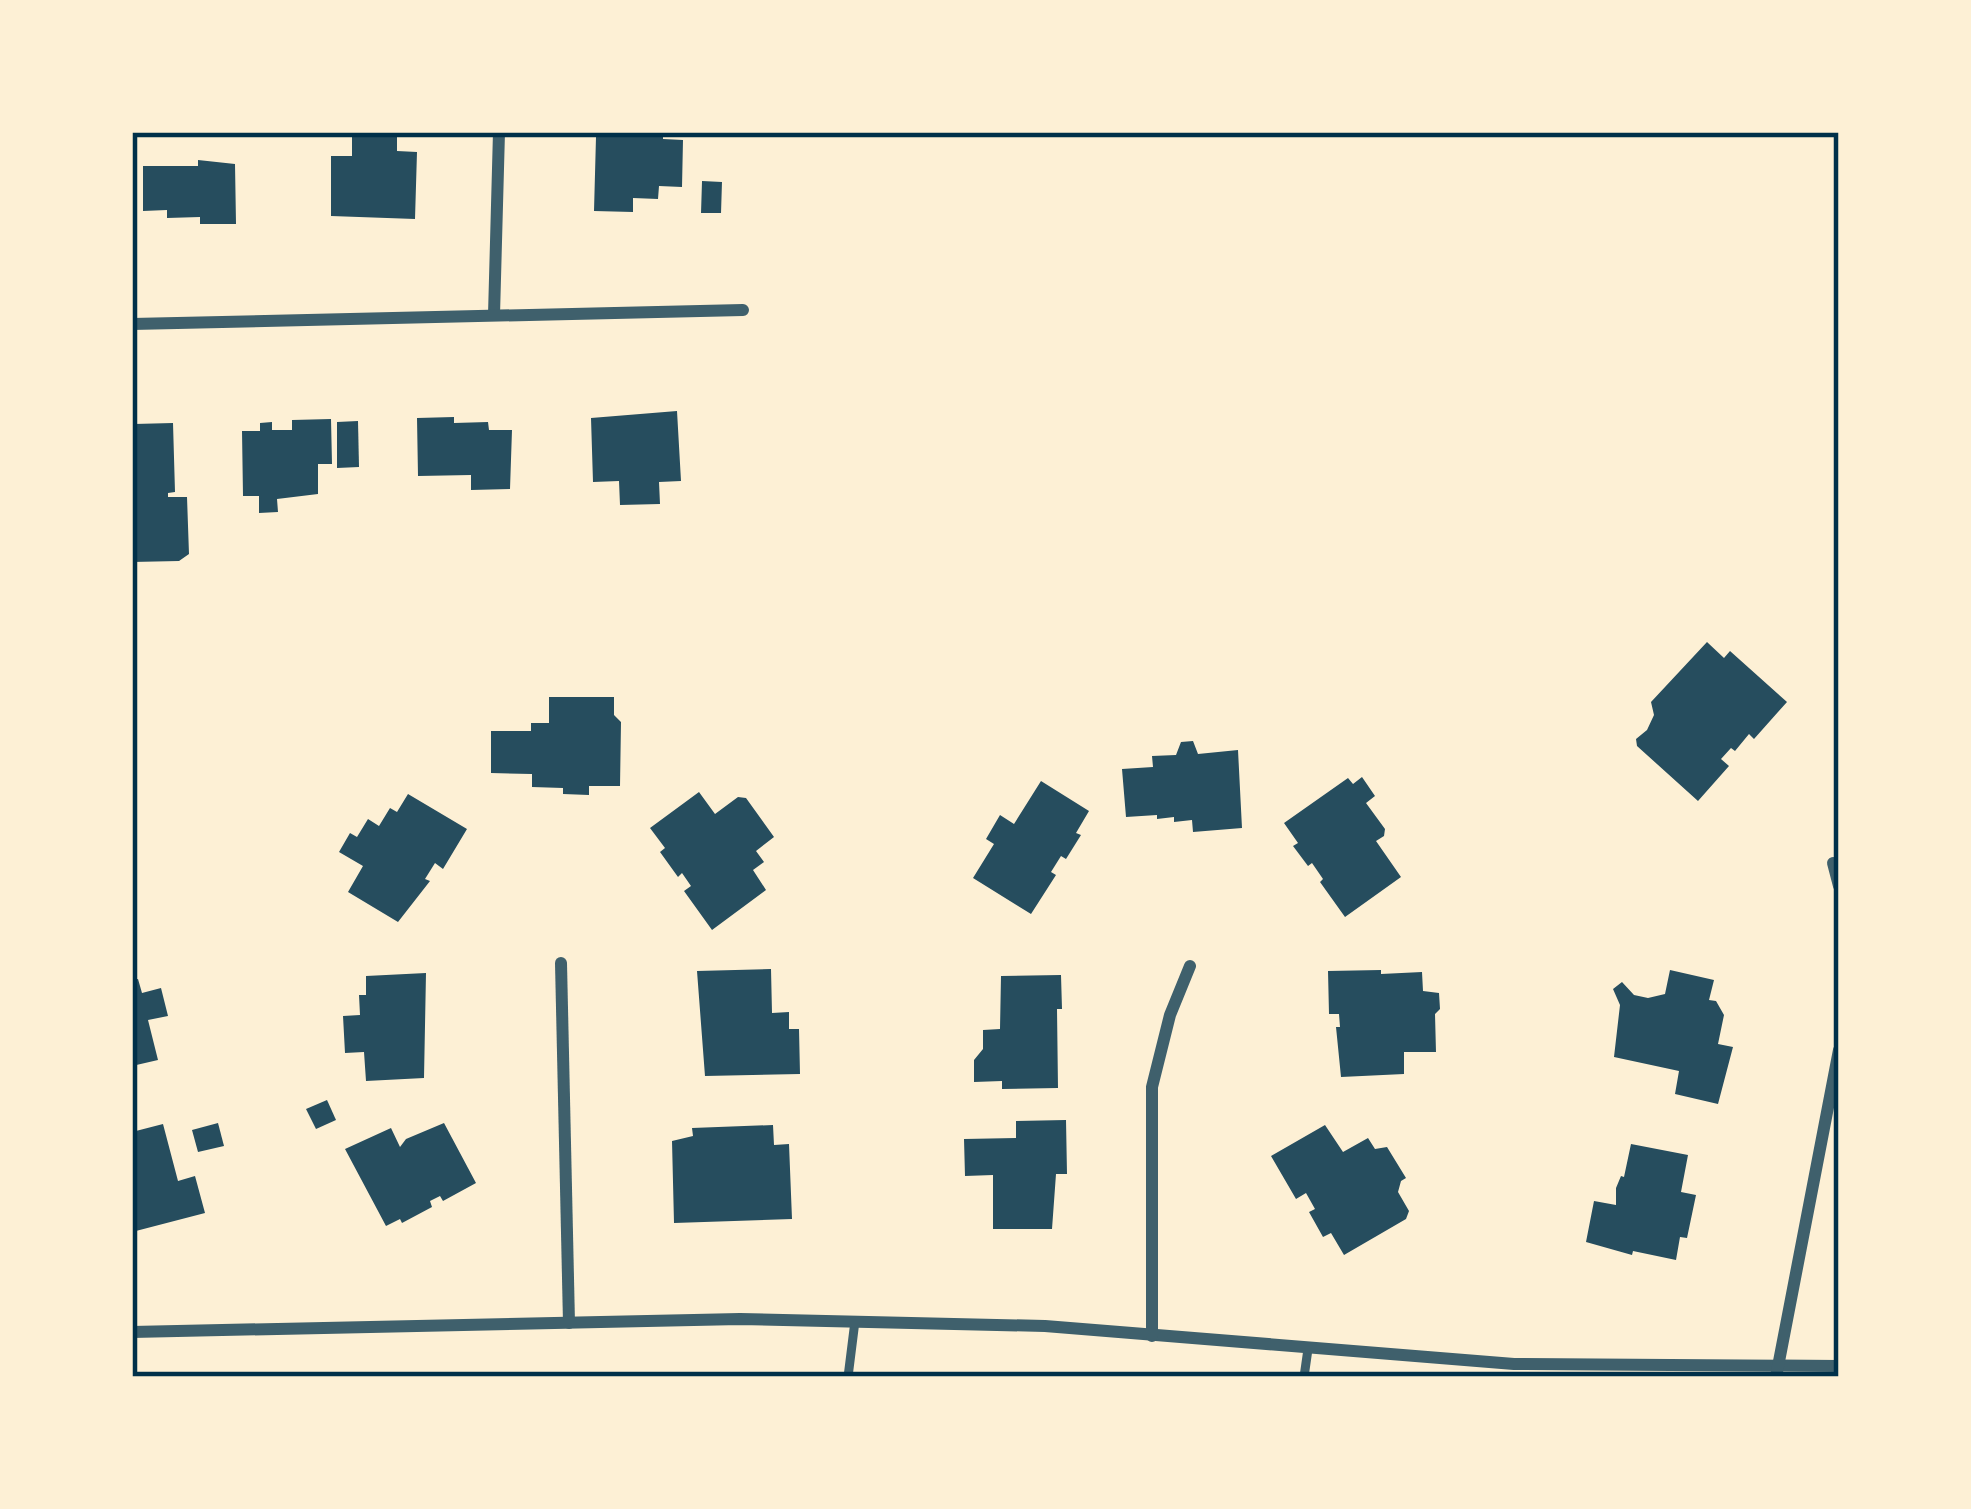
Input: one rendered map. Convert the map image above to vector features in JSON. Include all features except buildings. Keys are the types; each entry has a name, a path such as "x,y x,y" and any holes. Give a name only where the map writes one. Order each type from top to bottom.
{"street":[{"path":"494,315 499,132"},
{"path":"132,324 743,310"},
{"path":"1833,863 1839,886"},
{"path":"561,963 569,1323"},
{"path":"1152,1336 1152,1087 1170,1015 1190,966"},
{"path":"1777,1372 1839,1050"},
{"path":"132,1332 740,1319 855,1321 1045,1326 1514,1364 1777,1372 1839,1366"}],"lane":[{"path":"848,1377 855,1321"},
{"path":"1304,1377 1308,1349"}]}
